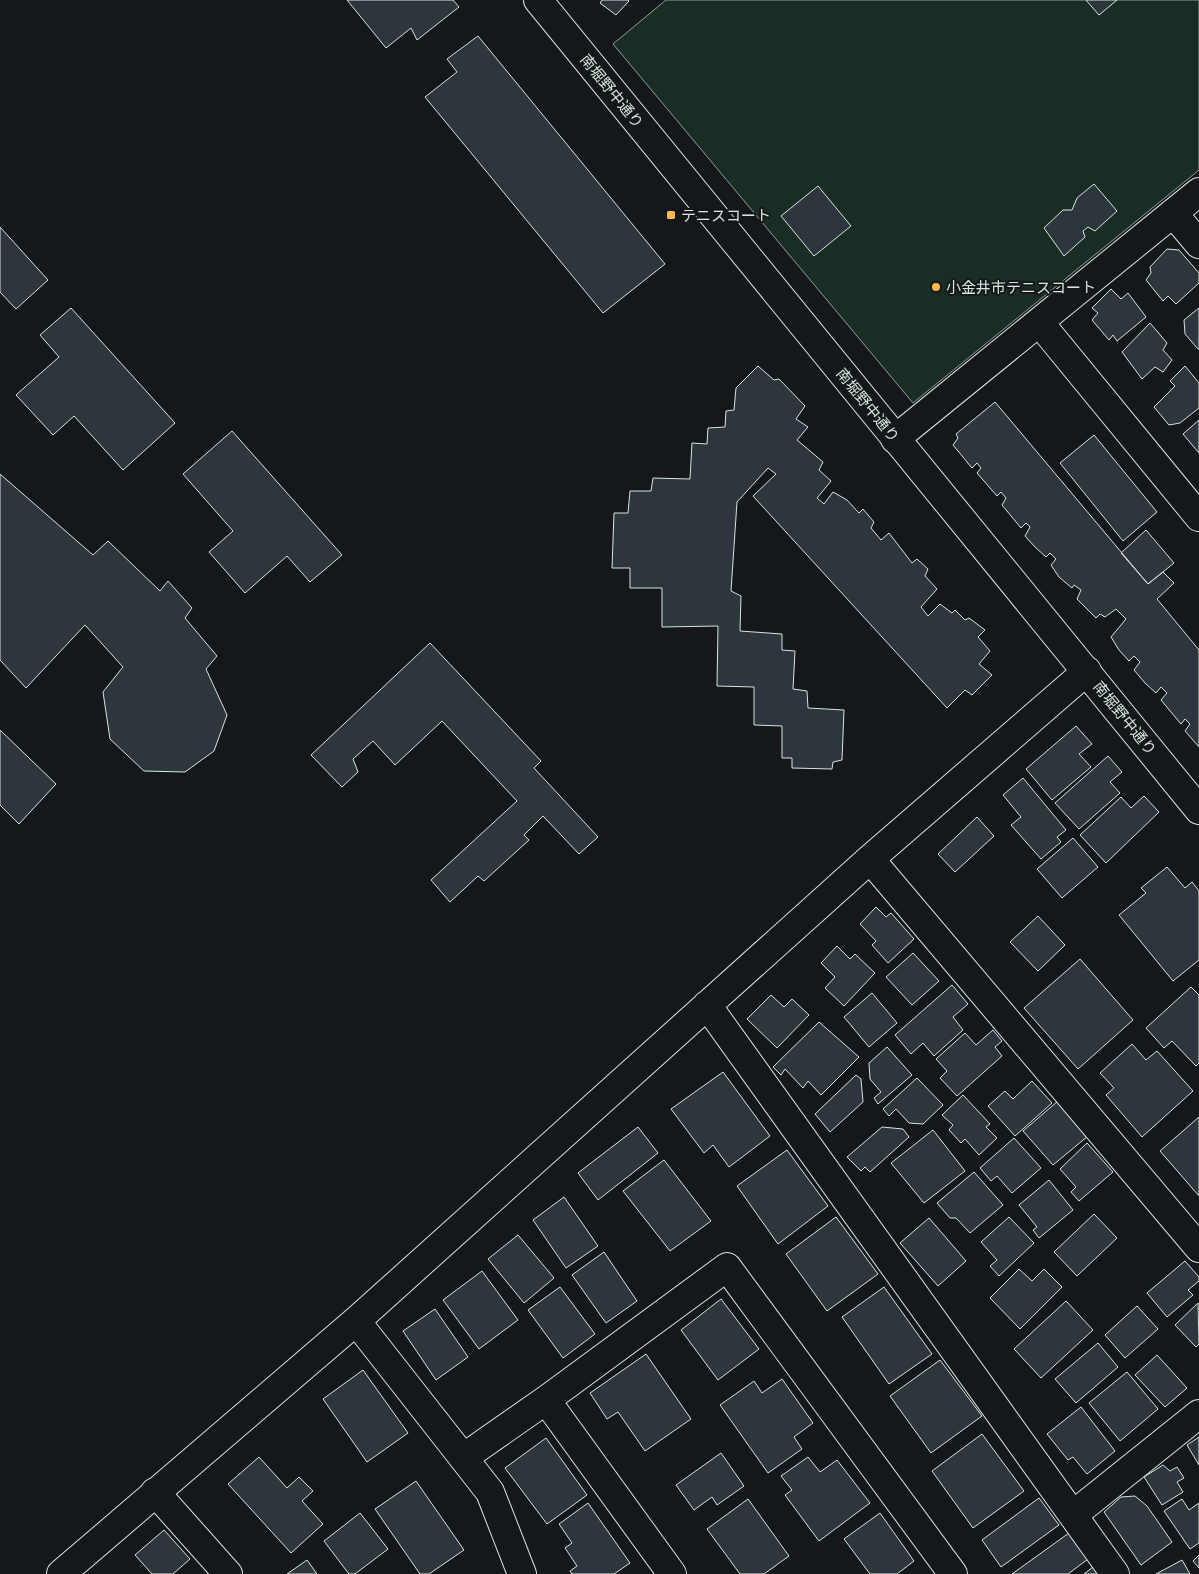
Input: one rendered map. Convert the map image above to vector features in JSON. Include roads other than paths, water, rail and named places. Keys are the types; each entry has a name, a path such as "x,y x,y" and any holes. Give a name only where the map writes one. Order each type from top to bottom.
{"street":[{"name":"南堀野中通り","path":"538,0 1199,810"},
{"path":"895,439 1199,192"},
{"path":"1173,213 1199,244"},
{"path":"1038,322 1199,517"},
{"path":"61,1574 356,1321 870,858 1087,671"},
{"path":"870,858 1199,1248"},
{"path":"707,1005 1115,1574"},
{"path":"463,1458 546,1400 727,1266 953,1574"},
{"path":"356,1321 490,1492 522,1574"},
{"path":"546,1400 672,1574"},
{"path":"1073,1515 1199,1414"},
{"path":"156,1492 228,1574"}],"place":[{"name":"テニスコート","path":"671,215"},
{"name":"小金井市テニスコート","path":"936,287"}]}
